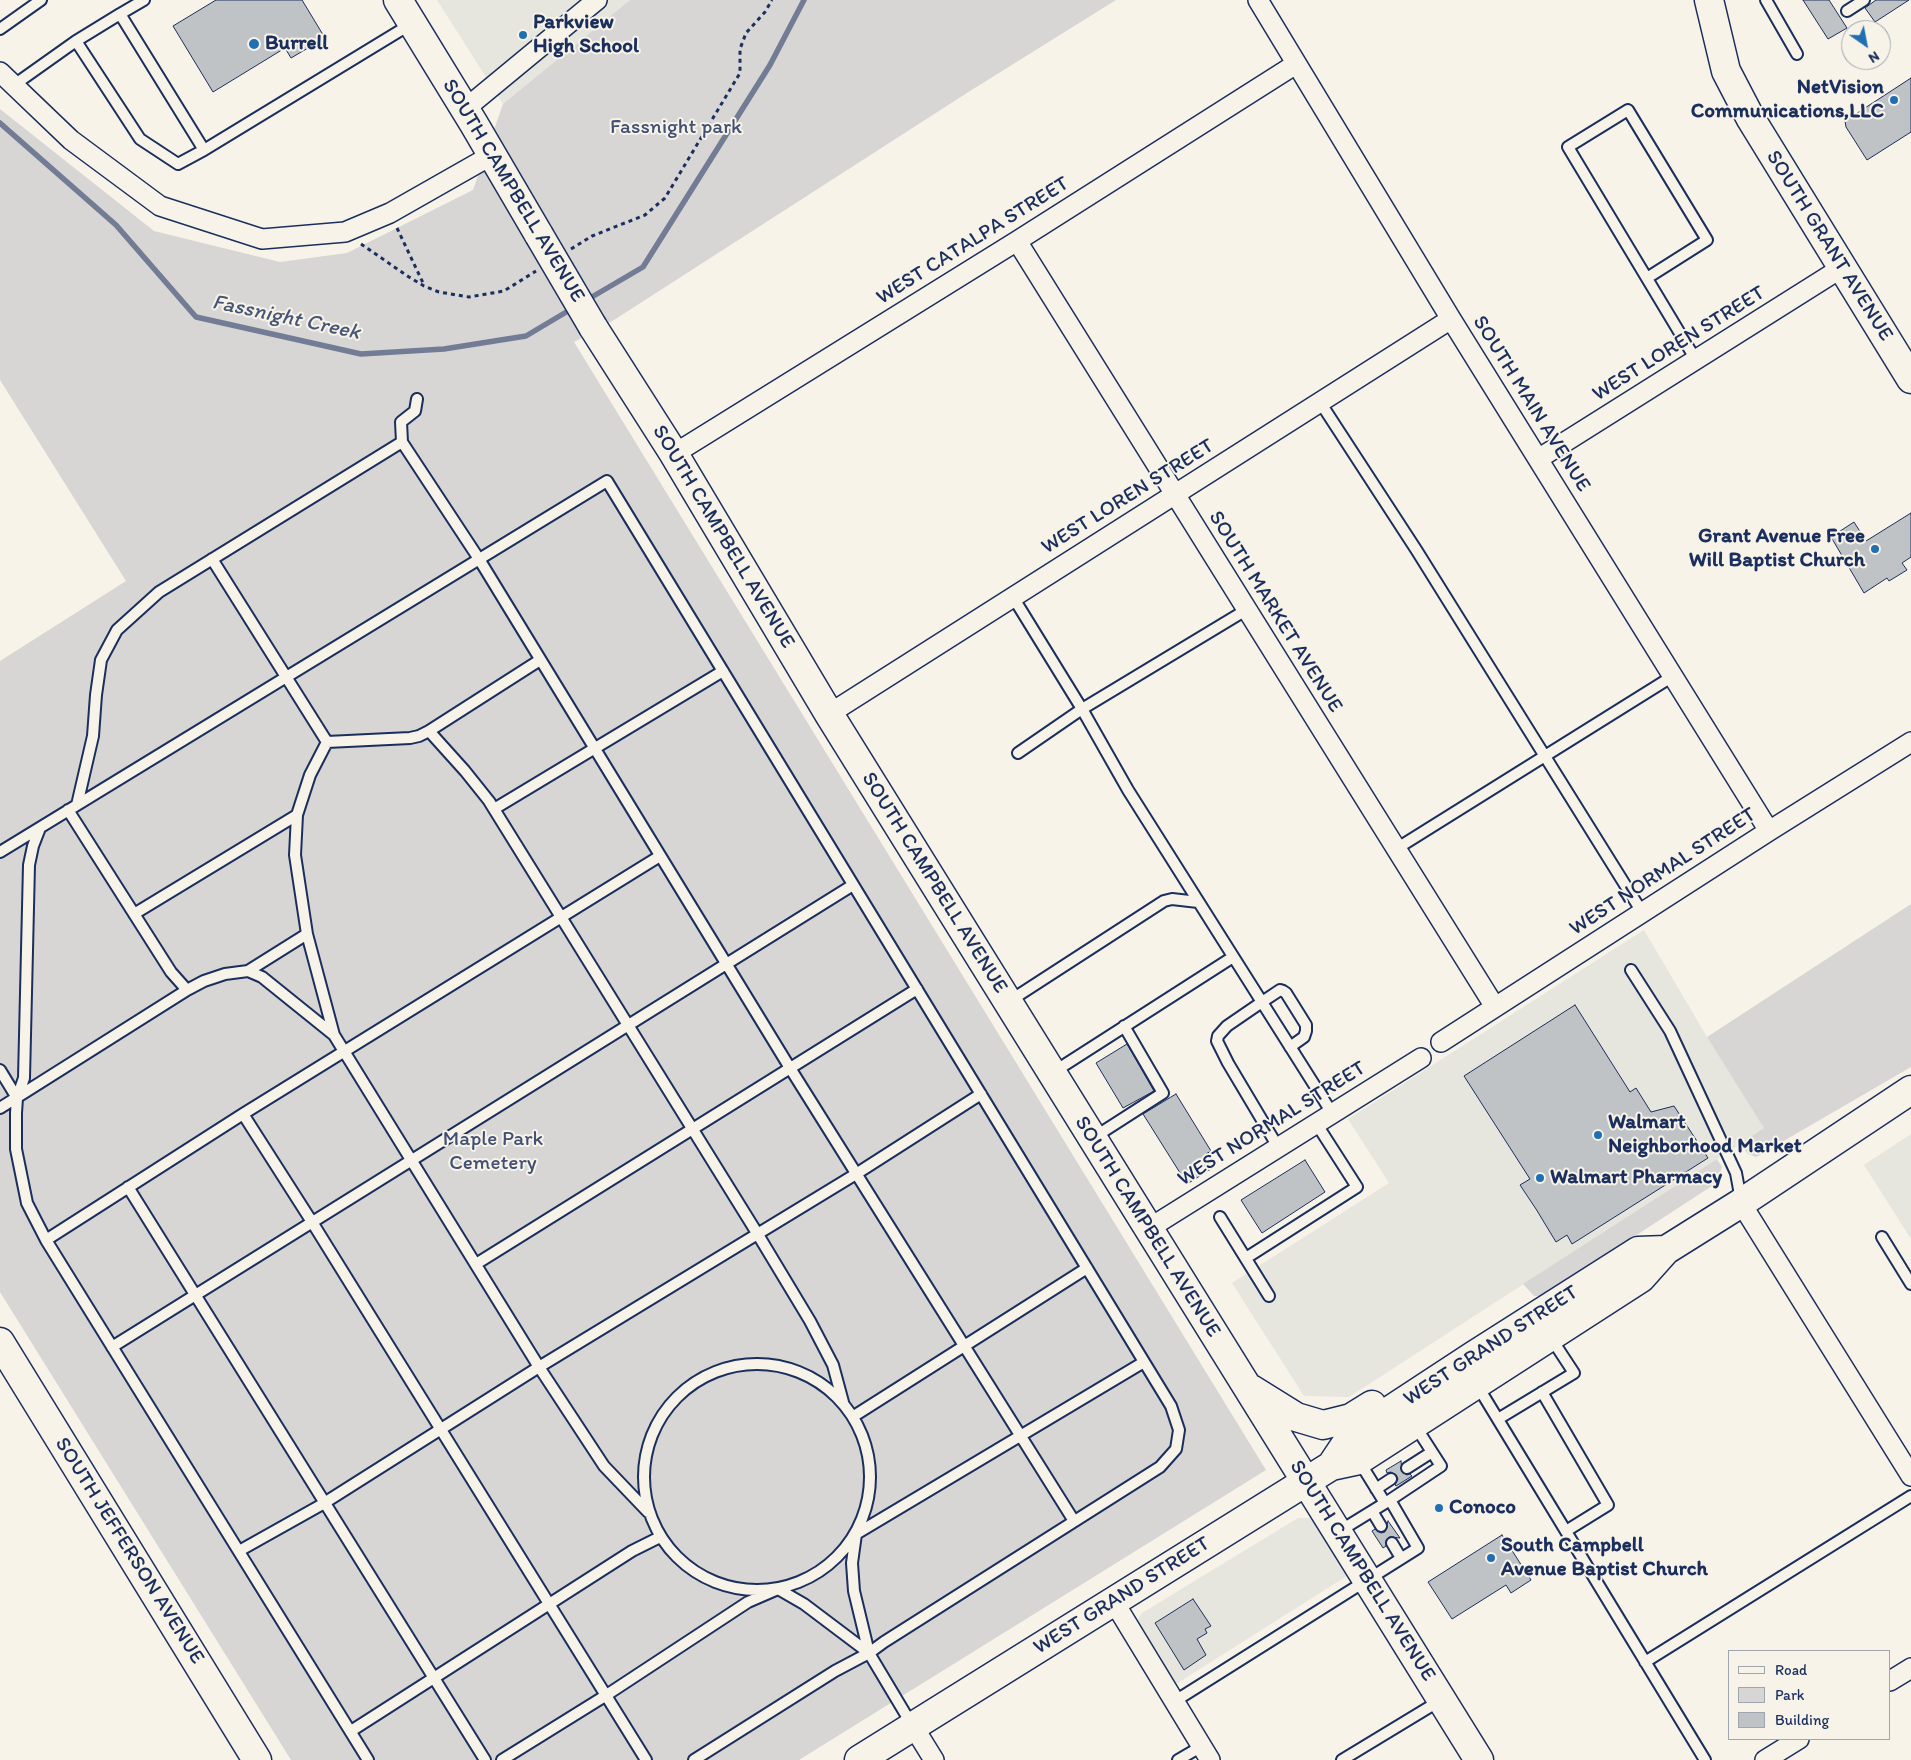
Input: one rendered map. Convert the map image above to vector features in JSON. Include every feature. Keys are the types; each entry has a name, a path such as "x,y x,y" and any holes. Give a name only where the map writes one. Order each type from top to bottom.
{"main road":[{"name":"SOUTH CAMPBELL AVENUE","path":"398,0 465,109 593,327 674,454 829,714 1480,1760"},
{"name":"SOUTH GRANT AVENUE","path":"1709,0 1726,71 1751,119 1911,379"},
{"name":"WEST GRAND STREET","path":"859,1760 1331,1466 1359,1460 1641,1278 1666,1250 1741,1203 1911,1090"},
{"name":"WEST GRAND STREET","path":"1331,1466 1351,1436 1439,1379 1638,1251 1666,1250"},
{"name":"SOUTH JEFFERSON AVENUE","path":"0,1342 257,1760"},
{"path":"1245,1384 1296,1417 1323,1425 1351,1418 1414,1380 1439,1379"}],"street":[{"path":"465,109 597,0"},
{"name":"SOUTH MAIN AVENUE","path":"1258,0 1538,459 1769,831"},
{"name":"WEST CATALPA STREET","path":"674,454 1017,241 1296,64"},
{"path":"0,72 71,140 160,206 262,239 344,232 390,213 492,155"},
{"name":"SOUTH MARKET AVENUE","path":"1017,241 1495,1007"},
{"name":"WEST LOREN STREET","path":"1538,459 1843,267"},
{"name":"WEST LOREN STREET","path":"829,714 1452,319"},
{"name":"WEST NORMAL STREET","path":"1441,1042 1911,742"},
{"name":"WEST NORMAL STREET","path":"1148,1229 1420,1058"},
{"path":"1741,1203 1909,1468"},
{"path":"1114,1602 1206,1753"},
{"path":"1891,1680 1911,1668"},
{"path":"913,1726 934,1760"},
{"path":"1765,1760 1796,1740"}],"lane":[{"path":"0,28 27,4 41,0"},
{"path":"14,85 76,41 144,0"},
{"path":"1766,0 1798,54"},
{"path":"1847,11 1864,0"},
{"path":"120,14 204,150"},
{"path":"76,41 140,139 178,164 412,24"},
{"path":"1647,278 1707,240 1628,110 1568,147 1696,360"},
{"path":"418,398 415,411 402,422 402,442 479,559 790,1068 1074,1521"},
{"path":"1320,402 1417,552 1642,912"},
{"path":"77,805 93,736 101,660 117,630 159,592 402,442"},
{"path":"0,852 607,481 1171,1406 1179,1430 1176,1449 1160,1467 868,1653 835,1671 694,1760"},
{"path":"212,558 326,742"},
{"path":"1013,597 1128,790 1332,1113"},
{"path":"1018,753 1082,710 1246,610"},
{"path":"326,742 410,738 429,731 540,660"},
{"path":"494,809 723,671"},
{"path":"1396,849 1673,676"},
{"path":"429,731 465,771 494,809 757,1234 810,1320 833,1365 843,1402"},
{"path":"326,742 310,775 297,816 295,855 307,934 334,1036 539,1367 604,1466 648,1512"},
{"path":"68,810 172,972 188,990"},
{"path":"134,914 297,816"},
{"path":"40,828 33,846 29,865 24,1078 17,1098 16,1149 26,1203 46,1240 368,1760"},
{"path":"46,1240 243,1114 660,856"},
{"path":"112,1347 854,885"},
{"path":"1008,1003 1164,901 1172,899 1198,902"},
{"path":"0,1108 188,990 204,981 225,974 248,971 307,934"},
{"path":"1051,1073 1233,957"},
{"path":"1631,970 1670,1031 1736,1173 1741,1203"},
{"path":"248,971 262,977 334,1036"},
{"path":"476,1264 917,989"},
{"path":"1278,1147 1217,1041 1222,1030 1280,990 1286,993 1306,1025 1304,1036 1290,1047"},
{"path":"1092,1139 1163,1092 1124,1026"},
{"path":"0,1070 17,1098"},
{"path":"239,1552 325,1502 539,1367 856,1174 981,1094"},
{"path":"243,1114 646,1760"},
{"path":"1246,1258 1356,1187 1316,1123"},
{"path":"128,1187 485,1760"},
{"path":"1220,1217 1269,1296"},
{"path":"1882,1237 1911,1284"},
{"path":"854,1416 1087,1268"},
{"path":"1498,1420 1574,1373 1550,1337"},
{"path":"502,1760 606,1696 748,1602 813,1576 841,1554 856,1534 1144,1362"},
{"path":"868,1653 811,1610 778,1589 751,1591 724,1586 699,1575 677,1559 660,1537 648,1512 643,1480 647,1447 660,1417 681,1392 708,1374 739,1364 772,1364 803,1372 831,1390 854,1416 866,1444 871,1474 867,1505 856,1534 852,1563 854,1591 868,1653 913,1726"},
{"path":"1476,1384 1705,1760"},
{"path":"1542,1392 1608,1505 1566,1531"},
{"path":"1338,1532 1441,1466 1414,1424"},
{"path":"1407,1468 1432,1452"},
{"path":"1175,1701 1418,1548 1387,1501 1376,1489 1359,1460"},
{"path":"1376,1489 1391,1479"},
{"path":"1645,1662 1911,1496"},
{"path":"1372,1511 1381,1526"},
{"path":"351,1732 632,1551 660,1537"},
{"path":"1392,1543 1401,1558"},
{"path":"1342,1760 1442,1699"},
{"path":"1178,1760 1206,1753"}],"path":[{"path":"568,251 592,236 645,215 665,198 740,73 740,49 746,33 765,12 772,0"},
{"path":"390,213 424,286"},
{"path":"344,232 409,277 439,292 469,297 504,291 544,266"}],"shaded area":[{"name":"Parkview High School","path":"437,0 630,0 503,104"},
{"path":"1644,930 1707,1037 1765,1128 1349,1397 1304,1396 1232,1283 1389,1183 1348,1119"},
{"path":"1911,1134 1911,1239 1864,1165"},
{"path":"1298,1518 1311,1518 1317,1522 1350,1574 1173,1686 1139,1626 1138,1619 1142,1613"}],"green space":[{"name":"Maple Park Cemetery","path":"630,0 1116,0 970,91 614,320 574,342 1266,1470 799,1760 291,1760 0,1292 0,661 126,581 0,380 0,109 154,231 280,262 347,253 473,190 503,104"},
{"path":"1911,904 1911,1067 1756,1157 1748,1154 1740,1144 1764,1128 1707,1037"},
{"path":"1717,1159 1722,1167 1718,1182 1543,1296 1534,1296 1523,1284"}],"building":[{"name":"Burrell","path":"216,0 302,0 325,38 291,58 285,48 213,92 173,26"},
{"path":"1803,0 1829,0 1842,20 1841,31 1828,39"},
{"path":"1876,0 1909,0 1878,20 1874,20 1865,8"},
{"name":"NetVision Communications,LLC","path":"1911,78 1911,132 1867,160 1846,127 1845,121"},
{"name":"Grant Avenue Free Will Baptist Church","path":"1911,513 1911,557 1902,563 1907,570 1889,581 1887,578 1864,593 1831,537 1854,522 1866,541"},
{"name":"Walmart Neighborhood Market","path":"1575,1005 1630,1092 1636,1088 1651,1112 1674,1106 1708,1158 1572,1244 1567,1235 1556,1242 1520,1185 1530,1179 1464,1076"},
{"path":"1127,1044 1154,1091 1123,1108 1096,1063"},
{"path":"1176,1094 1211,1151 1206,1154 1214,1167 1187,1184 1143,1114"},
{"path":"1305,1160 1325,1192 1262,1233 1241,1200"},
{"path":"1401,1461 1402,1472 1412,1476 1396,1486 1398,1479 1396,1475 1391,1472 1387,1473 1386,1470"},
{"path":"1388,1521 1400,1538 1389,1537 1386,1540 1386,1546 1383,1548 1372,1531 1375,1529 1381,1533 1385,1532"},
{"name":"South Campbell Avenue Baptist Church","path":"1502,1535 1531,1580 1511,1593 1506,1585 1452,1619 1428,1582"},
{"path":"1193,1599 1211,1626 1205,1629 1207,1633 1197,1639 1206,1655 1184,1670 1155,1623"}],"waterway":[{"name":"Fassnight Creek","path":"585,301 643,267 770,65 804,0"},
{"name":"Fassnight Creek","path":"0,123 116,225 196,317 361,354 444,349 526,336 573,308"}],"place":[{"name":"Parkview High School","path":"523,35"},
{"name":"Burrell","path":"254,44"},
{"name":"NetVision Communications,LLC","path":"1894,100"},
{"name":"Grant Avenue Free Will Baptist Church","path":"1875,549"},
{"name":"Walmart Neighborhood Market","path":"1598,1135"},
{"name":"Walmart Pharmacy","path":"1540,1178"},
{"name":"Conoco","path":"1439,1508"},
{"name":"South Campbell Avenue Baptist Church","path":"1491,1558"}],"park label":[{"name":"Fassnight park","path":"676,128"}]}
